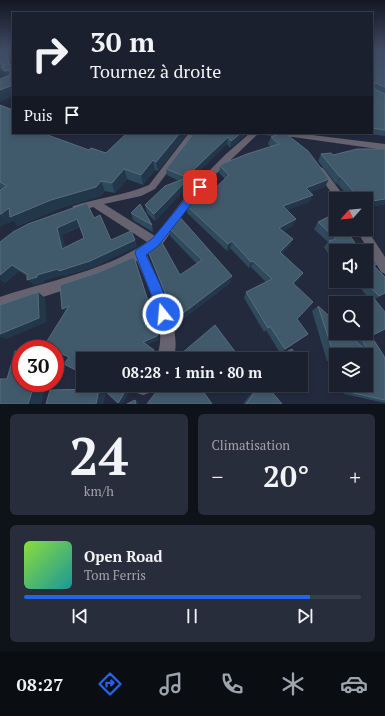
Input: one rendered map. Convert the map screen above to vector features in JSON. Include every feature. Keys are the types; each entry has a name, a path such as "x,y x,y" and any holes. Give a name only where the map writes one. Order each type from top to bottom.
{"street":[{"path":"65,214 94,203 141,192 152,187 192,134"},
{"path":"0,304 21,296 97,274 140,253 156,242 190,198 228,155 254,134"},
{"path":"279,134 385,147"},
{"path":"293,135 302,147"},
{"path":"315,164 336,192"},
{"path":"94,203 156,242"},
{"path":"365,236 385,268"},
{"path":"140,253 161,304 168,335 167,352"}],"building":[{"path":"3,69 12,69 12,85 0,90 0,79 10,75 10,70 4,71"},
{"path":"373,69 385,69 385,87 376,83 374,84 374,89 385,94 385,130 373,128"},
{"path":"0,105 12,110 12,134 45,134 89,150 91,148 106,153 126,134 179,134 156,162 153,160 141,175 124,169 112,183 101,181 96,187 51,200 10,217 9,208 0,214 0,190 7,186 0,182"},
{"path":"193,134 240,134 231,141 228,137 186,177 166,169"},
{"path":"280,134 286,134 308,151 329,179 306,188 313,195 283,206 296,219 279,228 293,239 280,252 303,273 293,283 313,302 297,319 308,334 285,349 270,326 268,328 246,292 272,279 253,261 251,262 232,241 228,244 187,206 207,192 210,193 229,175 220,166 222,164 279,144 271,137"},
{"path":"357,149 385,149 385,199 373,201 373,192 354,192 321,154 331,153 333,155"},
{"path":"191,176 154,214 145,205 165,186"},
{"path":"87,203 94,218 100,215 111,240 131,231 135,240 90,261 59,271 58,269 37,275 37,277 27,280 27,274 12,265 0,275 0,242 13,232 28,224","holes":["77,219 84,238 62,249 57,228"]},
{"path":"140,204 152,225 131,213"},
{"path":"178,215 232,276 178,317 169,302 147,248 160,239 180,275 202,260 169,228"},
{"path":"329,216 329,232 318,222"},
{"path":"333,236 350,236 355,244 331,244 329,241 336,239"},
{"path":"134,257 157,329 157,336 143,342 154,350 154,352 76,352 76,370 64,364 69,357 64,355 64,340 48,340 69,306 62,309 60,285 97,273"},
{"path":"373,260 377,264 374,266 385,277 385,293 379,296 372,288 373,288"},
{"path":"38,292 39,318 0,334 0,305"},
{"path":"373,297 385,312 385,329 373,335"},
{"path":"318,306 329,316 329,340"},
{"path":"215,325 235,352 183,352"},
{"path":"373,339 384,356 385,400 353,393 373,392 373,348 367,348 362,340"},
{"path":"329,340 355,340 363,348 332,348"},
{"path":"292,349 294,352 286,352"},
{"path":"12,362 12,392 32,392 28,404 0,404 0,379 7,379"},
{"path":"76,389 76,392 98,392 96,404 46,404 49,392 64,392 64,390"},
{"path":"106,392 125,392 118,403"},
{"path":"156,392 204,392 212,404 147,404"},
{"path":"255,392 272,392 282,404 246,404"},
{"path":"135,400 136,404 127,404"}],"route":[{"path":"163,314 161,304 140,253 156,242 200,187"}]}
